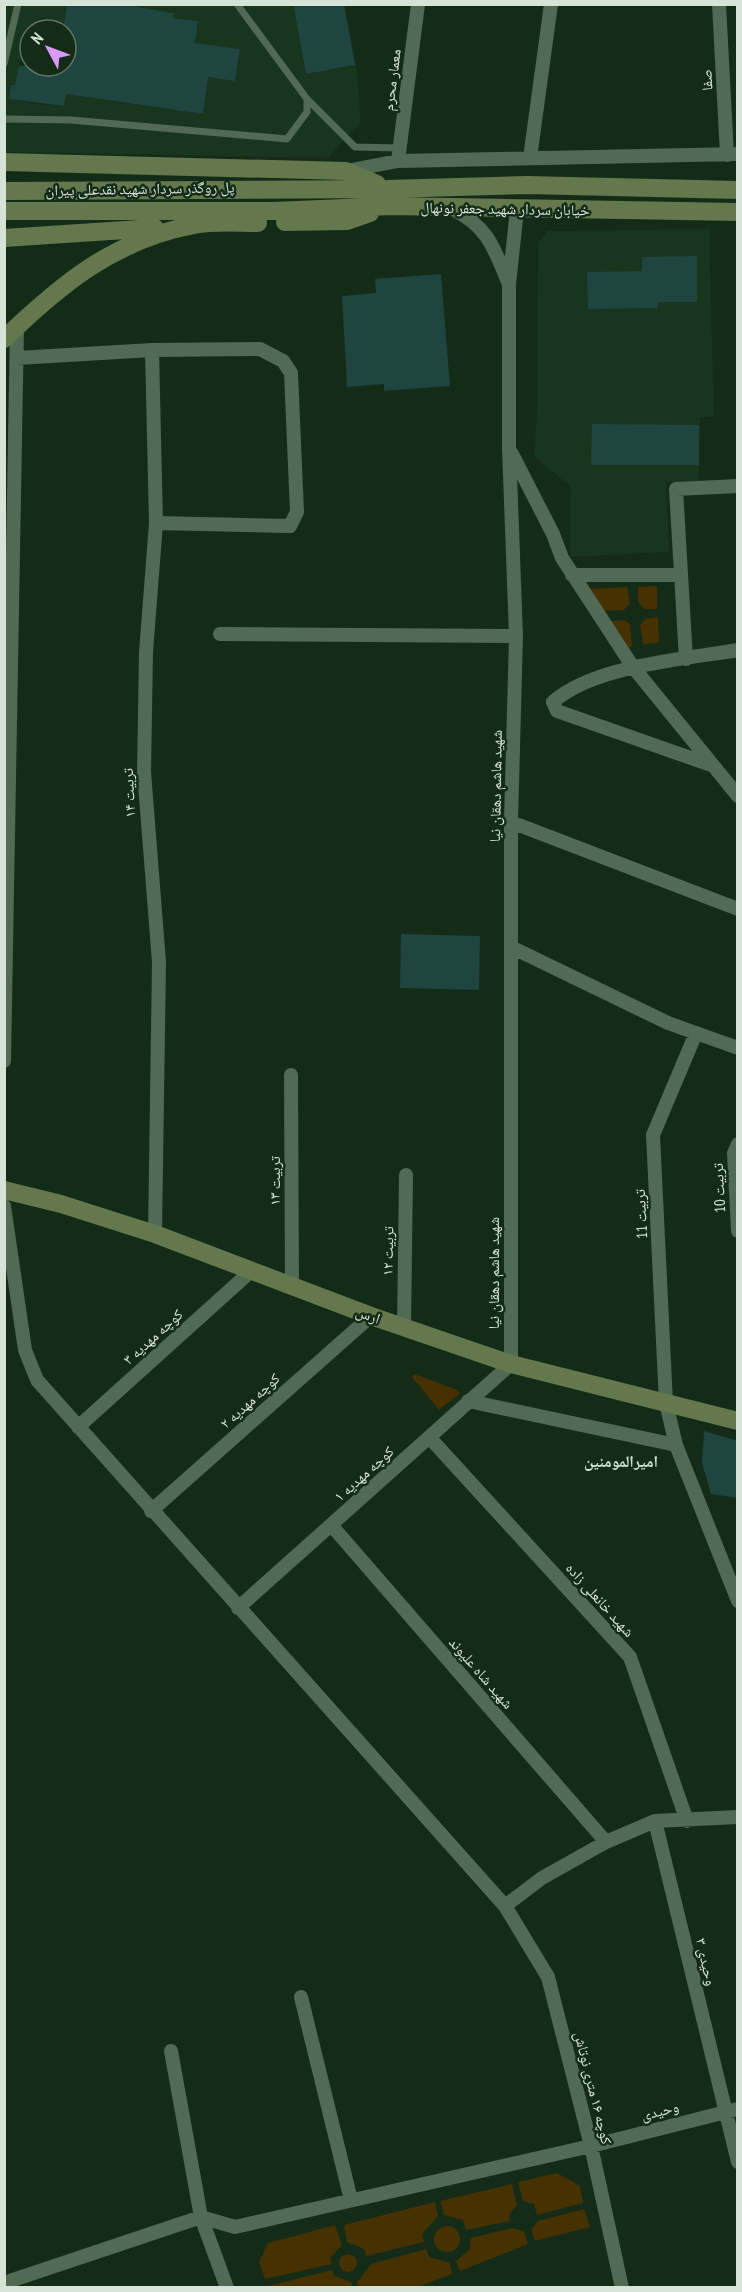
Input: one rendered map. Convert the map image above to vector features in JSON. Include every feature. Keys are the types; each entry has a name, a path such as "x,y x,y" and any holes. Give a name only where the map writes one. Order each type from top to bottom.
{"main road":[{"path":"4,238 190,226 347,221 389,198 346,171 5,162"},
{"name":"خیابان سردار شهید جعفر نونهال","path":"273,211 527,185 738,190"},
{"name":"خیابان سردار شهید جعفر نونهال","path":"275,188 389,198 452,208 738,212"},
{"name":"پل روگذر سردار شهید نقدعلی پیران","path":"4,190 275,188"},
{"name":"پل روگذر سردار شهید نقدعلی پیران","path":"4,212 273,211"},
{"path":"11,333 83,270 113,251 141,239 190,226"},
{"name":"ارس","path":"4,1190 61,1204 155,1234 371,1317 511,1364 738,1421"}],"street":[{"name":"معمار محرم","path":"399,154 418,4"},
{"path":"530,158 551,4"},
{"name":"صفا","path":"719,4 732,154"},
{"path":"346,171 399,154 530,158 732,154"},
{"path":"452,208 474,219 494,248 509,284"},
{"name":"شهید هاشم دهقان نیا","path":"511,1364 511,822 516,636 509,448 509,284 517,210"},
{"path":"4,1061 17,358 11,333"},
{"path":"17,358 152,350 260,349 283,361 291,373 297,512 290,526 156,523"},
{"name":"تربیت ۱۴","path":"152,350 156,523 146,652 144,750 146,821 159,962 155,1234"},
{"path":"509,448 572,574 633,667 738,796"},
{"path":"686,658 676,489 738,486"},
{"path":"572,574 681,575"},
{"path":"220,634 516,636"},
{"path":"713,766 557,711 554,702 566,691 633,667 738,650"},
{"path":"511,822 738,909"},
{"path":"511,947 668,1023 738,1048"},
{"name":"تربیت 11","path":"696,1033 653,1135 666,1403 676,1445 738,1601"},
{"name":"تربیت ۱۳","path":"291,1075 292,1287"},
{"name":"تربیت 10","path":"738,1144 734,1153 738,1232"},
{"name":"تربیت ۱۲","path":"404,1328 406,1175"},
{"name":"کوچه ۱۶ متری نوتاش","path":"4,1206 29,1366 37,1380 151,1511 505,1906 548,1977 591,2146 622,2288"},
{"name":"کوچه مهدیه ۳","path":"78,1427 250,1272"},
{"name":"کوچه مهدیه ۲","path":"151,1511 371,1317"},
{"name":"کوچه مهدیه ۱","path":"238,1608 511,1364"},
{"path":"468,1401 676,1445"},
{"name":"شهید خانعلی زاده","path":"429,1437 630,1657 687,1821"},
{"name":"شهید شاه علیوند","path":"332,1526 606,1842"},
{"path":"505,1906 542,1878 606,1842 655,1821 738,1817"},
{"name":"وحیدی ۳","path":"655,1821 731,2110 738,2162"},
{"path":"301,1997 351,2200"},
{"path":"171,2051 201,2217 226,2288"},
{"name":"وحیدی","path":"201,2217 235,2227 591,2146 731,2110"},
{"path":"4,2283 201,2217"}],"lane":[{"path":"4,64 18,4"},
{"path":"237,4 307,99 355,147 399,154"},
{"path":"4,119 71,120 287,139 308,112 307,99"}],"shaded area":[{"path":"5,5 67,5 65,18 18,18 17,78 47,84 48,78 56,78 52,103 64,106 69,78 78,78 78,23 81,5 92,5 90,14 172,27 173,13 120,5 293,5 306,74 355,65 345,5 356,63 361,123 328,158 5,152","holes":["184,19 198,21 184,111 169,107","89,29 170,42 167,68 85,55","207,45 240,49 235,80 202,76","82,69 163,83 160,108 78,96","11,85 52,92 50,106 9,99","189,90 206,92 203,114 186,112"]},
{"path":"709,229 714,417 700,417 699,482 666,482 669,552 570,557 571,487 534,456 537,414 538,243 548,231"},
{"path":"657,586 657,609 644,609 638,602 638,587"},
{"path":"627,587 630,603 624,610 604,611 589,589"},
{"path":"658,617 659,643 643,644 640,625 645,619"},
{"path":"624,620 630,624 632,647 628,647 611,621"},
{"path":"414,1374 460,1393 439,1410 412,1377"},
{"path":"557,2173 580,2186 583,2203 537,2215 534,2204 523,2201 518,2182"},
{"path":"512,2184 517,2205 509,2215 510,2221 466,2230 463,2220 444,2215 440,2201"},
{"path":"435,2202 438,2216 422,2234 424,2242 366,2256 364,2249 347,2242 344,2225"},
{"path":"584,2209 590,2227 535,2241 531,2230 538,2221"},
{"path":"335,2225 342,2245 330,2258 332,2264 265,2279 259,2262 268,2243"},
{"path":"447,2226 456,2230 460,2239 456,2248 447,2252 438,2248 434,2239 438,2230"},
{"path":"512,2228 524,2231 528,2244 460,2271 456,2261 470,2249 471,2238"},
{"path":"426,2249 429,2257 450,2263 452,2274 418,2287 358,2287 357,2282 371,2264"},
{"path":"348,2254 354,2257 357,2263 354,2269 348,2272 342,2269 339,2263 342,2257"},
{"path":"332,2270 334,2276 351,2282 353,2287 268,2286"}],"building":[{"path":"67,4 120,4 173,13 173,18 198,21 195,43 240,49 235,81 208,77 203,114 66,94 64,106 9,99 11,85 15,85 18,71 18,78 78,78 78,18 65,18"},
{"path":"293,4 344,4 355,65 306,74"},
{"path":"697,256 697,302 658,302 658,308 588,309 587,272 642,271 642,257"},
{"path":"441,274 450,386 384,391 384,384 347,387 342,296 376,293 375,279"},
{"path":"592,424 699,425 699,465 591,465"},
{"path":"401,934 480,936 479,990 400,988"},
{"path":"704,1431 738,1441 738,1498 711,1494 702,1463"}],"district":[{"name":"امیرالمومنین","path":"621,1461"}]}
